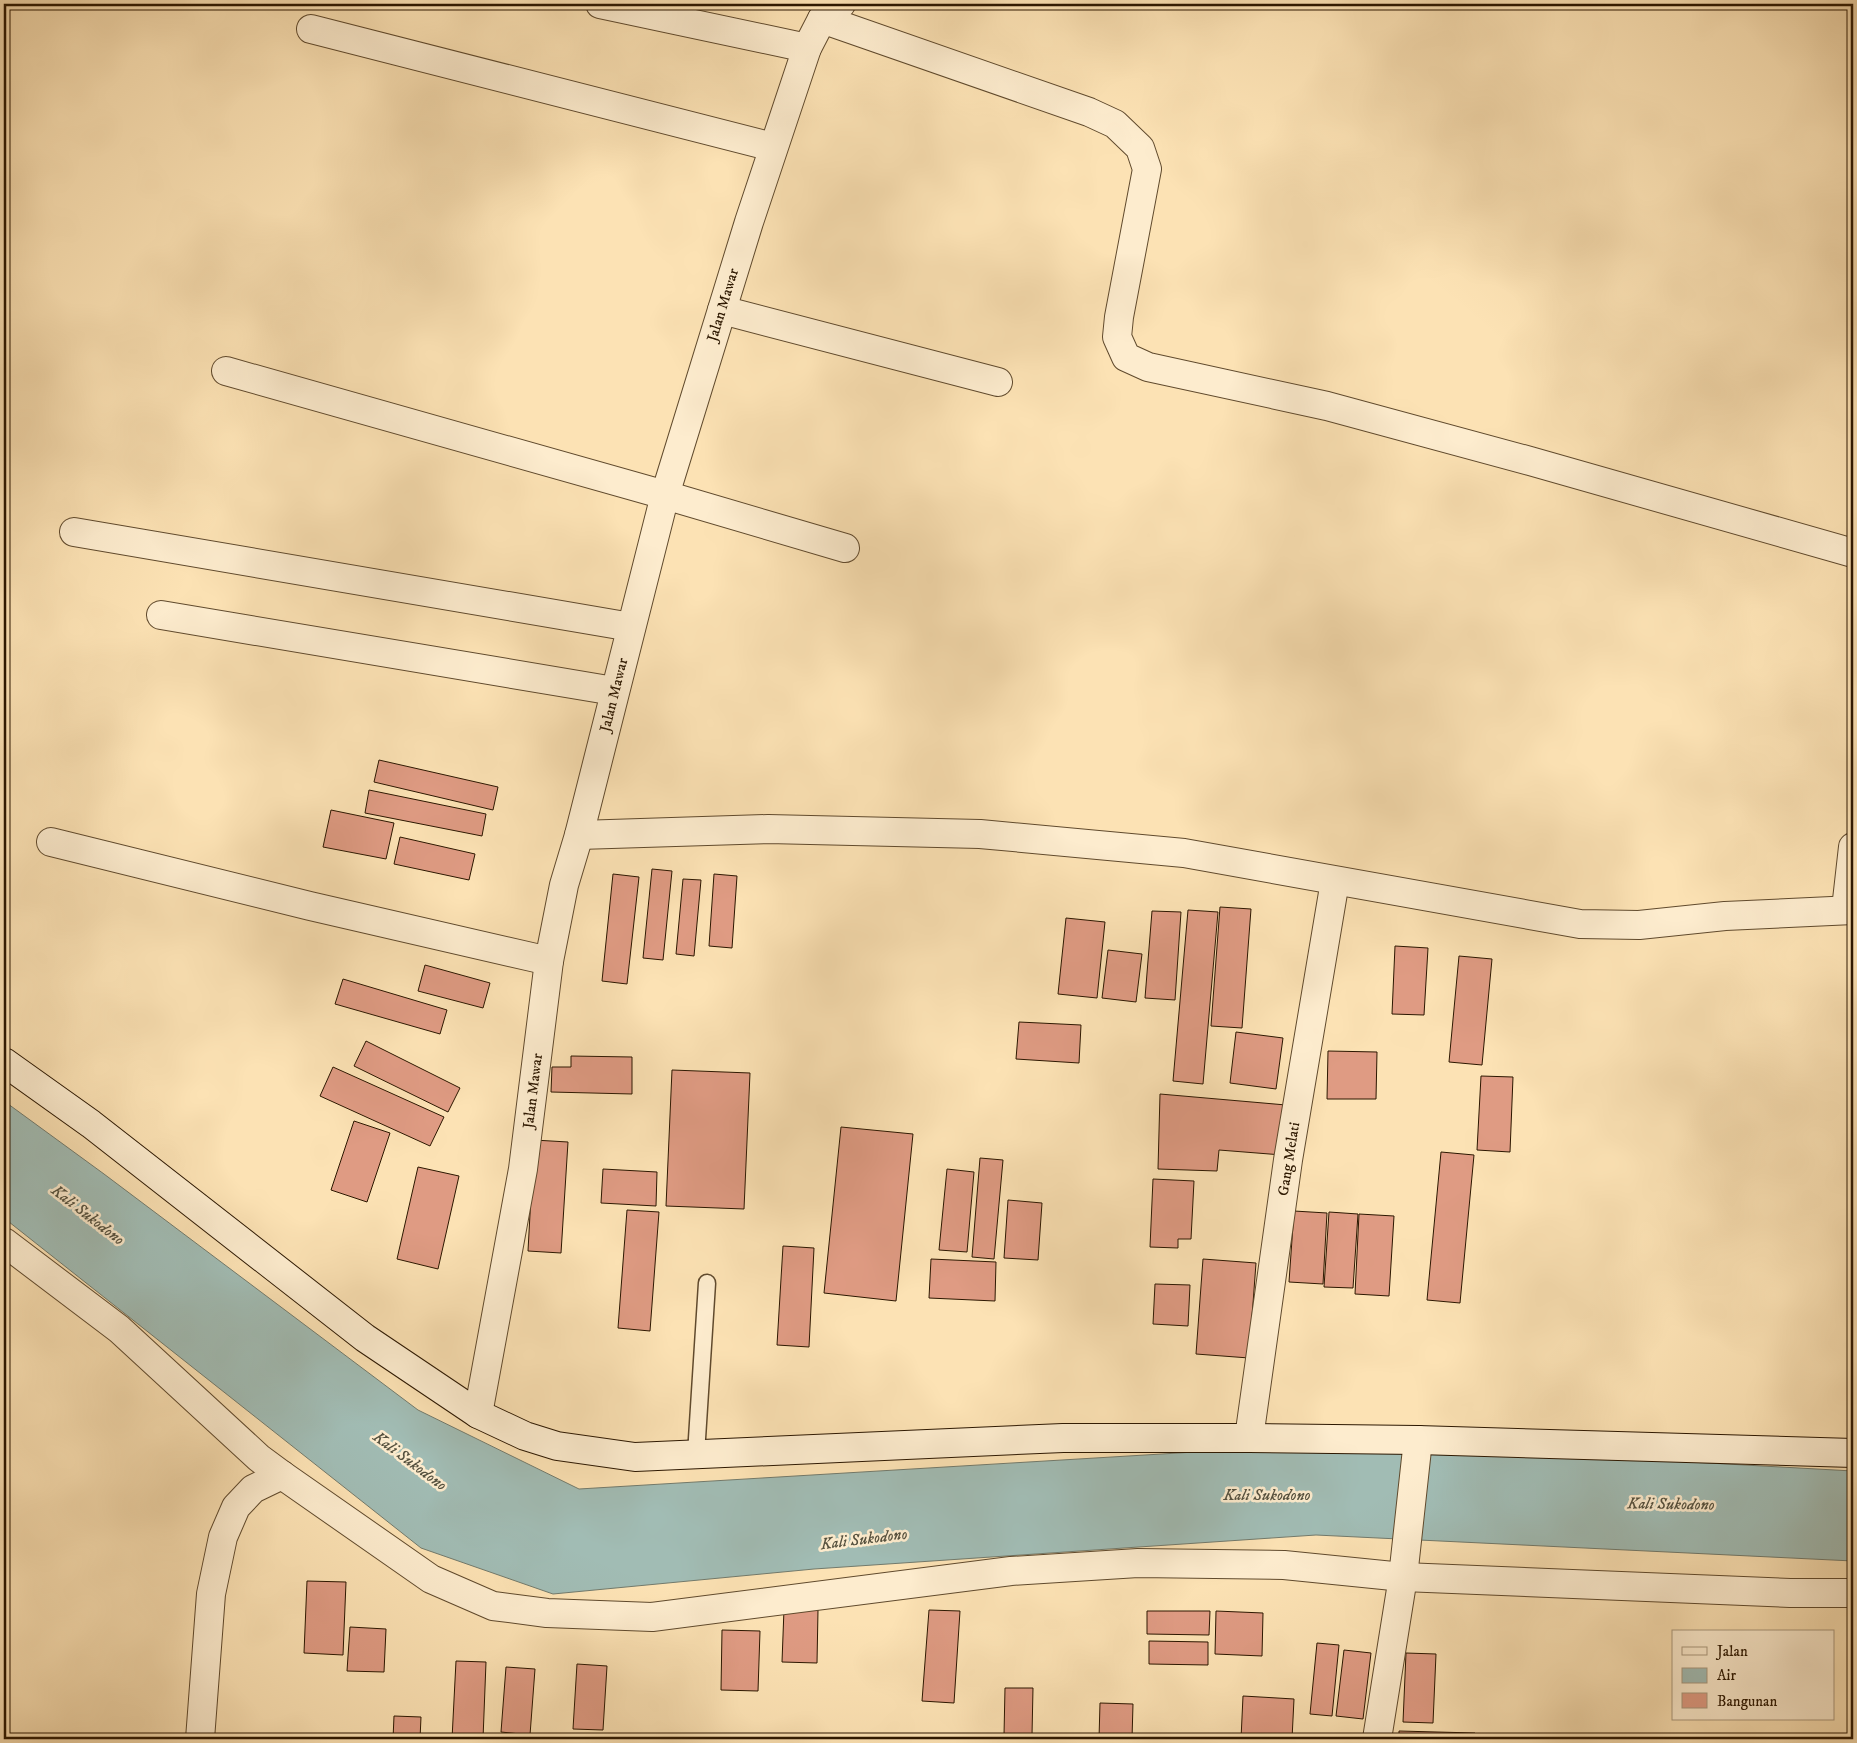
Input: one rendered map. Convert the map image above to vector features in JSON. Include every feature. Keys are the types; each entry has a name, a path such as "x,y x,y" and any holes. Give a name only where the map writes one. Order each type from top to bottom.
{"street":[{"path":"600,4 807,48"},
{"path":"831,12 1089,112 1115,124 1140,148 1147,169 1119,317 1117,338 1126,357 1148,367 1327,406 1530,461 1853,553"},
{"name":"Jalan Mawar","path":"478,1414 523,1169 549,960 564,885 579,835 614,691 666,495 722,310 773,147 807,48 831,12"},
{"path":"311,29 773,147"},
{"path":"722,310 998,382"},
{"path":"226,371 666,495 845,548"},
{"path":"74,532 631,627"},
{"path":"161,616 614,691"},
{"path":"579,835 768,829 980,834 1184,853 1580,924 1639,925 1725,916 1850,910 1853,847"},
{"path":"51,842 310,906 549,960"},
{"name":"Gang Melati","path":"1249,1438 1288,1160 1336,881"},
{"path":"4,1062 91,1124 365,1338 478,1414 525,1436 557,1446 635,1457 1063,1438 1249,1438 1853,1453"},
{"path":"4,1242 119,1329 260,1458 431,1579 493,1606 547,1613 652,1617 1011,1571 1138,1563 1405,1565 1790,1594 1853,1593"},
{"path":"1377,1739 1405,1565 1417,1443"},
{"path":"200,1739 212,1594 222,1537 236,1507 253,1489 282,1474"}],"lane":[{"path":"696,1454 707,1283"}],"water":[{"name":"Kali Sukodono","path":"4,1101 418,1410 579,1489 1345,1443 1853,1471 1853,1561 1316,1535 814,1569 553,1594 421,1548 4,1218"}],"building":[{"path":"379,760 498,787 493,810 374,782"},
{"path":"369,790 486,814 482,836 365,813"},
{"path":"331,810 394,823 386,859 323,847"},
{"path":"400,837 475,854 469,880 394,864"},
{"path":"652,869 672,871 663,960 643,958"},
{"path":"613,874 639,877 627,984 602,981"},
{"path":"714,874 737,876 732,948 709,946"},
{"path":"683,879 701,880 694,956 676,954"},
{"path":"1220,907 1251,909 1242,1028 1211,1026"},
{"path":"1188,910 1218,912 1203,1084 1173,1081"},
{"path":"1152,911 1181,912 1175,1000 1145,998"},
{"path":"1066,918 1105,922 1097,998 1058,994"},
{"path":"1395,946 1428,948 1424,1015 1392,1014"},
{"path":"1108,950 1142,954 1136,1002 1102,998"},
{"path":"1459,956 1492,959 1482,1065 1449,1062"},
{"path":"425,965 490,983 483,1008 418,991"},
{"path":"343,979 447,1010 440,1034 335,1004"},
{"path":"1019,1022 1081,1025 1079,1063 1016,1059"},
{"path":"1236,1032 1283,1038 1276,1089 1230,1083"},
{"path":"366,1041 460,1088 448,1112 354,1066"},
{"path":"1328,1051 1377,1052 1376,1099 1327,1099"},
{"path":"571,1056 632,1057 632,1094 551,1092 552,1067 571,1067"},
{"path":"333,1067 444,1117 430,1146 320,1096"},
{"path":"672,1070 750,1073 744,1209 666,1206"},
{"path":"1481,1076 1513,1077 1510,1152 1477,1150"},
{"path":"1160,1094 1286,1105 1282,1155 1219,1150 1217,1171 1158,1169"},
{"path":"354,1121 390,1133 367,1202 331,1190"},
{"path":"841,1127 913,1134 896,1301 824,1293"},
{"path":"534,1140 568,1142 561,1253 528,1251"},
{"path":"1441,1152 1474,1155 1460,1303 1427,1300"},
{"path":"980,1158 1003,1160 994,1259 972,1257"},
{"path":"418,1167 459,1176 438,1269 397,1259"},
{"path":"603,1169 657,1172 656,1206 601,1203"},
{"path":"947,1169 974,1172 967,1252 939,1250"},
{"path":"1153,1179 1194,1181 1191,1239 1178,1239 1178,1248 1150,1247"},
{"path":"1008,1200 1042,1203 1038,1260 1004,1258"},
{"path":"627,1210 659,1212 650,1331 618,1328"},
{"path":"1294,1211 1327,1213 1323,1284 1289,1282"},
{"path":"1329,1212 1358,1214 1353,1288 1324,1287"},
{"path":"1359,1214 1394,1216 1389,1296 1355,1294"},
{"path":"783,1246 814,1248 809,1347 777,1345"},
{"path":"931,1259 996,1262 995,1301 929,1298"},
{"path":"1203,1259 1256,1263 1249,1358 1196,1354"},
{"path":"1155,1284 1190,1285 1188,1326 1153,1324"},
{"path":"307,1581 346,1582 343,1655 304,1653"},
{"path":"784,1609 818,1610 817,1663 782,1662"},
{"path":"929,1610 960,1611 954,1703 922,1701"},
{"path":"1147,1611 1210,1611 1209,1635 1147,1634"},
{"path":"1216,1611 1263,1613 1262,1656 1215,1654"},
{"path":"350,1627 386,1629 384,1672 347,1671"},
{"path":"722,1630 760,1631 758,1691 721,1690"},
{"path":"1149,1641 1208,1642 1208,1665 1149,1664"},
{"path":"1317,1643 1339,1645 1332,1716 1310,1714"},
{"path":"1344,1650 1371,1653 1363,1719 1336,1716"},
{"path":"1406,1653 1436,1654 1433,1723 1403,1722"},
{"path":"456,1661 486,1662 483,1739 452,1739"},
{"path":"577,1664 607,1666 603,1730 573,1729"},
{"path":"506,1667 535,1669 530,1735 501,1732"},
{"path":"1005,1688 1033,1688 1032,1735 1004,1735"},
{"path":"1243,1696 1294,1699 1292,1739 1241,1739"},
{"path":"1100,1703 1133,1704 1132,1739 1099,1739"},
{"path":"394,1716 421,1717 420,1739 393,1739"},
{"path":"1399,1731 1475,1733 1475,1739 1399,1739"}]}
